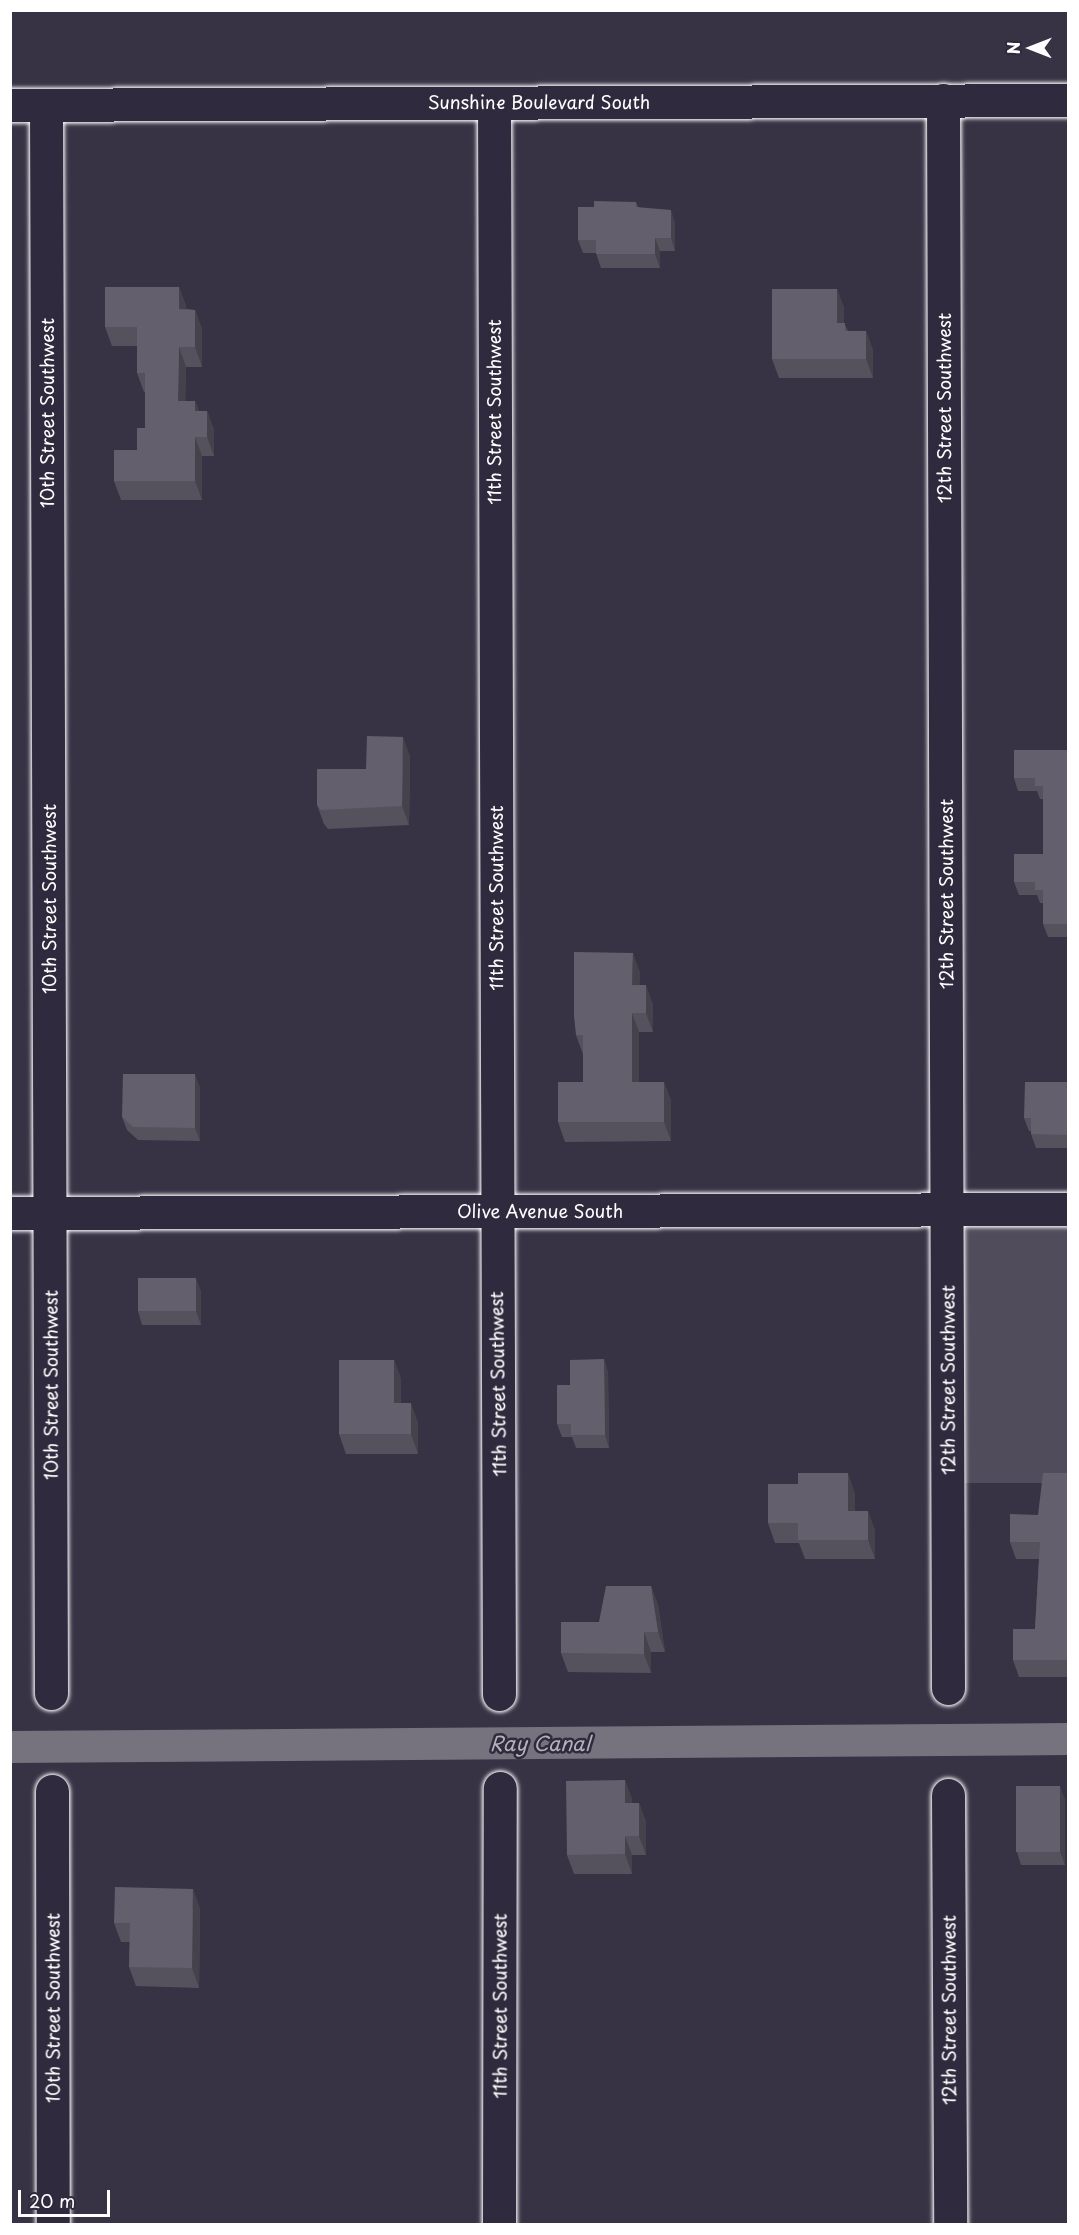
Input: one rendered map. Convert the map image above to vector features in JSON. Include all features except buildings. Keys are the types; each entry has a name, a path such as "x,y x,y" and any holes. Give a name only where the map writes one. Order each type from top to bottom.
{"street":[{"name":"12th Street Southwest","path":"943,100 948,1688"},
{"name":"Sunshine Boulevard South","path":"10,105 1068,100"},
{"name":"11th Street Southwest","path":"494,103 499,1694"},
{"name":"10th Street Southwest","path":"46,105 51,1693"},
{"name":"Olive Avenue South","path":"10,1213 1068,1209"},
{"name":"11th Street Southwest","path":"499,2224 500,1788"},
{"name":"10th Street Southwest","path":"52,1791 53,2224"},
{"name":"12th Street Southwest","path":"948,1796 950,2224"}],"shaded area":[{"path":"936,1225 1068,1225 1068,1483 936,1483"}],"waterway":[{"name":"Ray Canal","path":"10,1747 1068,1739"}]}
